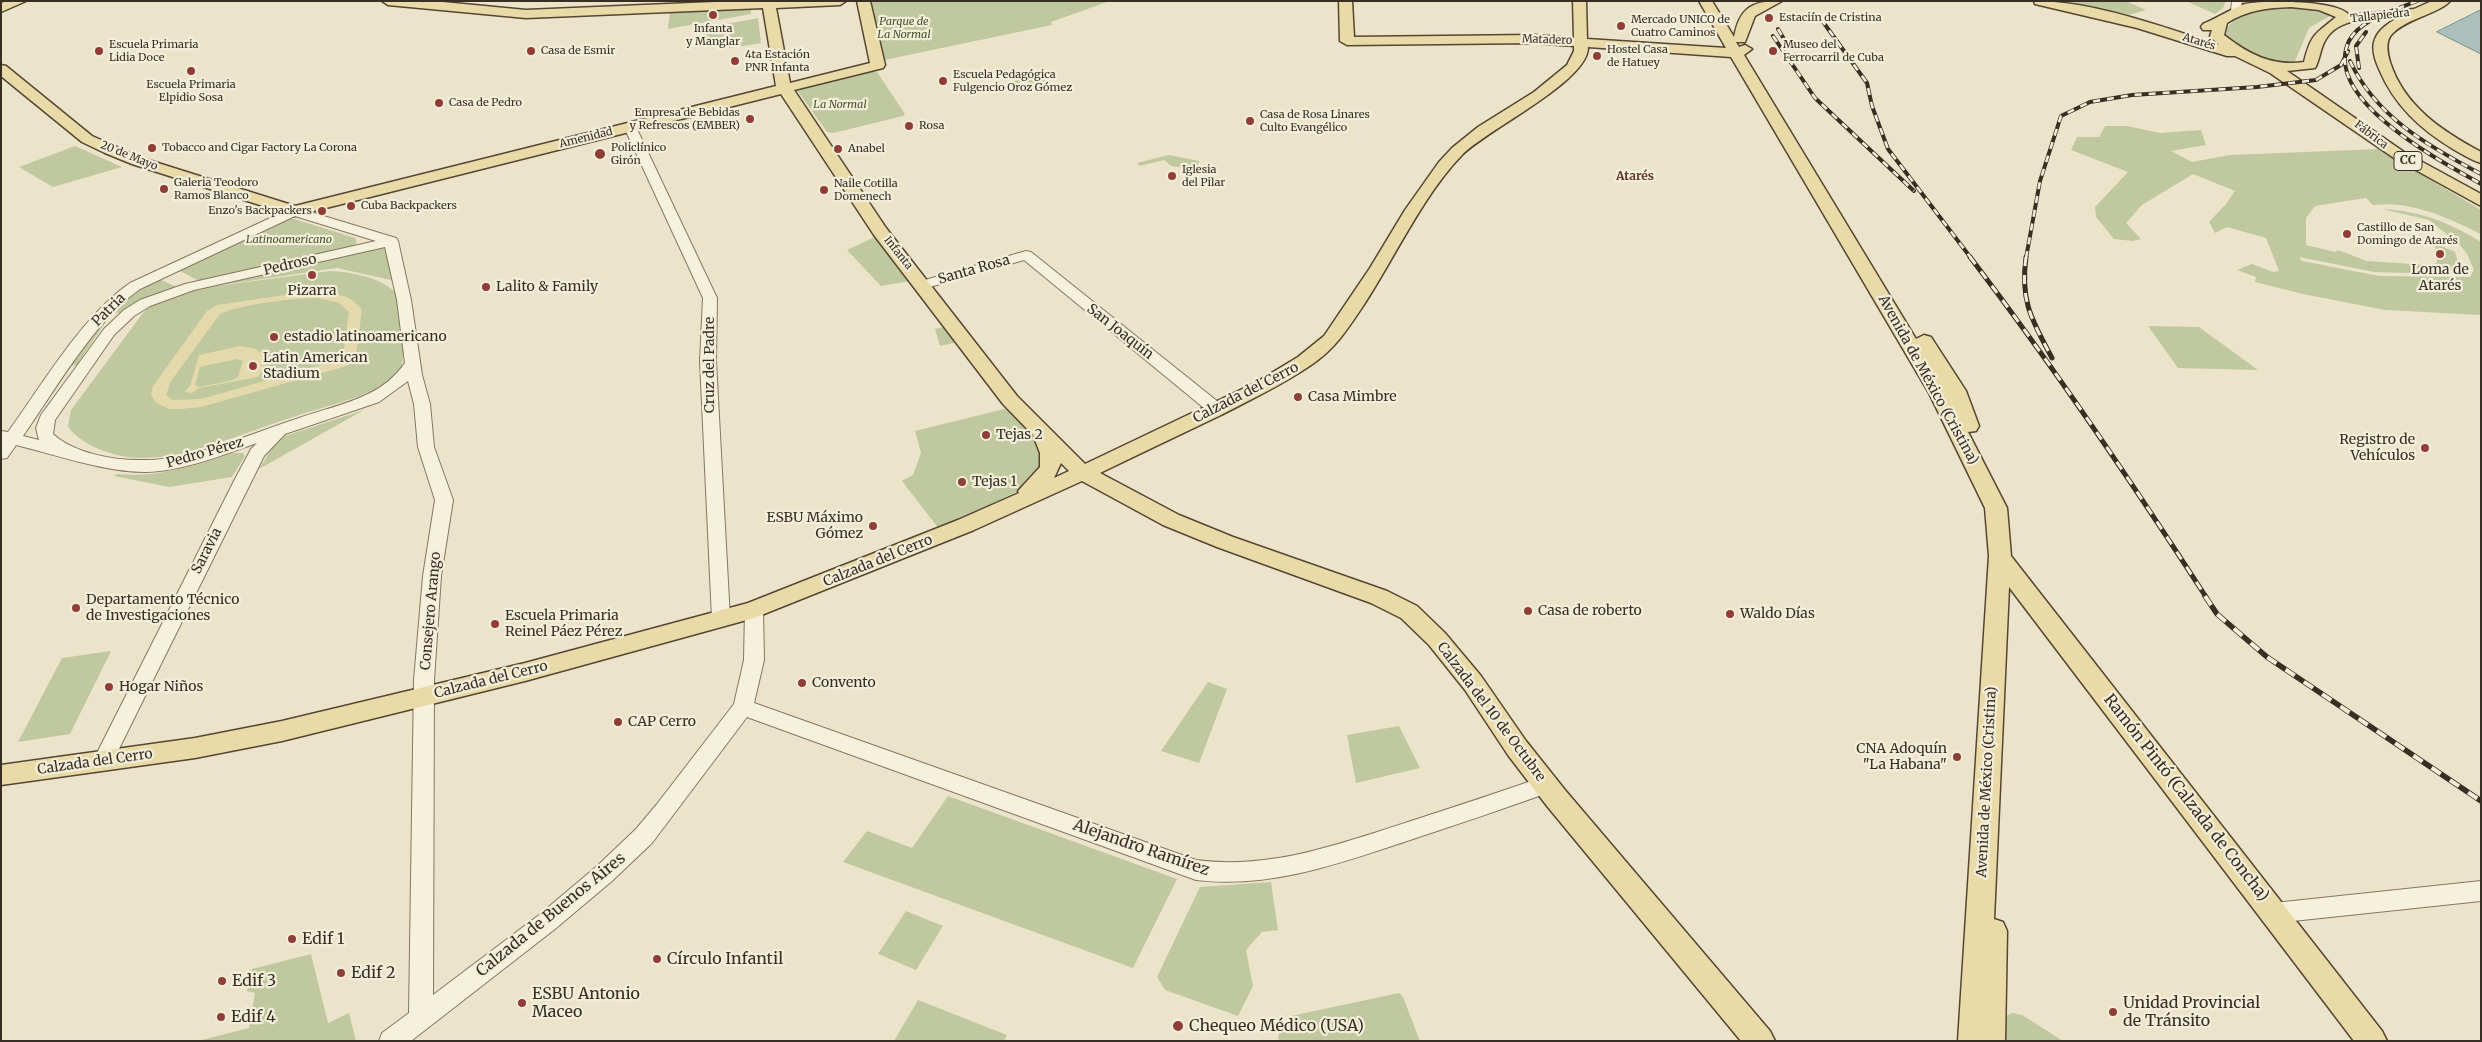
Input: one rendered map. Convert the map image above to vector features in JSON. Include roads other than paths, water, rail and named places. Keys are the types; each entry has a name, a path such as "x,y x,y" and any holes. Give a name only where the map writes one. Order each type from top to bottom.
{"main road":[{"path":"1,8 20,1"},
{"path":"388,1 526,14 840,1"},
{"name":"Amenidad","path":"294,211 327,201 630,128 784,87 878,65 863,1"},
{"name":"Matadero","path":"1345,1 1347,41 1516,39 1741,47"},
{"name":"Calzada del Cerro","path":"1,775 242,740 424,698 754,610 912,548 998,511 1083,473 1216,409 1290,372 1330,340 1379,268 1413,210 1445,165 1482,130 1539,95 1568,72 1578,59 1581,41 1579,1"},
{"name":"Avenida de México (Cristina)","path":"1704,1 1741,47"},
{"name":"Avenida de México (Cristina)","path":"1719,1 1741,47 1956,391 2007,519 1973,1041"},
{"path":"1741,47 1744,21 1749,12 1761,5 1776,1"},
{"name":"Atarés","path":"2040,1 2141,25 2207,44 2257,62 2288,68 2310,65"},
{"name":"Atarés","path":"2257,62 2237,52 2217,36 2220,23 2237,6 2286,2 2317,3 2339,11 2343,17 2340,21"},
{"name":"Infanta","path":"768,3 784,87 875,224 923,284 1010,400 1083,473"},
{"name":"Tallapiedra","path":"2317,3 2396,8 2439,3"},
{"path":"2439,3 2391,29 2384,35 2381,51 2390,83 2396,93 2429,126 2481,158"},
{"name":"Tallapiedra","path":"2340,21 2420,12"},
{"path":"2363,17 2378,19 2391,29"},
{"path":"2310,65 2321,35 2328,27 2340,21"},
{"name":"Atarés","path":"2141,25 2189,30 2220,23"},
{"name":"Fábrica","path":"2257,62 2290,79 2341,112 2389,149 2481,201"},
{"name":"Fábrica","path":"2310,65 2316,80 2341,112"},
{"name":"20 de Mayo","path":"1,69 87,138 102,146 137,161 294,211"},
{"path":"272,204 299,206 327,201"},
{"path":"313,218 312,212 327,201"},
{"path":"998,511 1036,485 1047,474 1051,462 1051,454 1038,429"},
{"name":"Calzada del 10 de Octubre","path":"1083,473 1171,520 1225,542 1383,598 1409,612 1437,639 1473,683 1546,785 1691,962 1760,1041"},
{"name":"Avenida de México (Cristina)","path":"1990,1041 1995,861 2004,755 2004,563"},
{"name":"Ramón Pintó (Calzada de Concha)","path":"2004,563 2372,1041"}],"street":[{"name":"Cruz del Padre","path":"630,128 710,298 708,361 712,471 721,619"},
{"name":"20 de Mayo","path":"294,211 391,241"},
{"name":"Patria","path":"10,436 15,422 29,412 110,305 135,286 294,211"},
{"path":"351,251 367,242 368,235"},
{"name":"Pedroso","path":"190,287 391,241"},
{"name":"Consejero Arango","path":"391,241 405,310 409,373 422,404 426,448 444,500 432,576 424,698 421,1019"},
{"name":"San Joaquín","path":"1026,254 1067,290 1216,409"},
{"name":"Santa Rosa","path":"923,284 1026,254"},
{"path":"164,272 190,287"},
{"name":"Patria","path":"44,428 52,411 109,332 120,321 145,303 190,287"},
{"name":"Pedro Pérez","path":"10,436 72,454 119,464 156,466 180,462 227,448 373,398 409,373"},
{"path":"1,454 10,436 37,440 44,428"},
{"path":"44,428 47,439 72,454"},
{"name":"Saravia","path":"104,761 252,462 262,447 282,430"},
{"path":"227,448 248,450 252,462"},
{"name":"Calzada de Buenos Aires","path":"392,1041 547,922 625,855 665,810 743,707 754,660 754,610"},
{"name":"Alejandro Ramírez","path":"743,707 1211,874 1284,867 1331,857 1546,785"},
{"path":"2274,913 2481,890"}],"water":[{"path":"2481,10 2481,54 2437,32"}],"railway":[{"path":"2347,54 2349,41 2361,27 2379,16 2417,1"},
{"path":"1821,19 1867,83 1872,106 1888,149 1971,258"},
{"path":"1778,29 1787,44"},
{"path":"2359,68 2356,46 2366,32"},
{"path":"1773,36 1815,98 1914,191"},
{"path":"2026,258 2040,181 2061,116 2090,102 2132,95 2257,87 2316,80 2341,65 2347,54"},
{"path":"2347,54 2345,63 2352,85 2368,106 2390,126 2415,144 2440,161 2481,184"},
{"path":"2350,61 2361,81 2374,98 2405,128 2423,141 2481,174"},
{"path":"1970,257 2032,340 2149,510 2206,597"},
{"path":"2026,257 2026,299 2033,321 2052,358"},
{"path":"2205,596 2217,614 2267,657 2481,801"}],"place":[{"name":"Infanta y Manglar","path":"713,15"},
{"name":"Estaciín de Cristina","path":"1769,18"},
{"name":"Mercado UNICO de Cuatro Caminos","path":"1621,26"},
{"name":"Escuela Primaria Lidia Doce","path":"99,51"},
{"name":"Casa de Esmir","path":"531,51"},
{"name":"Museo del Ferrocarril de Cuba","path":"1773,51"},
{"name":"Hostel Casa de Hatuey","path":"1597,56"},
{"name":"4ta Estación PNR Infanta","path":"735,61"},
{"name":"Escuela Primaria Elpidio Sosa","path":"191,71"},
{"name":"Escuela Pedagógica Fulgencio Oroz Gómez","path":"943,81"},
{"name":"Casa de Pedro","path":"439,103"},
{"name":"Empresa de Bebidas y Refrescos (EMBER)","path":"750,119"},
{"name":"Casa de Rosa Linares Culto Evangélico","path":"1250,121"},
{"name":"Rosa","path":"909,126"},
{"name":"Tobacco and Cigar Factory La Corona","path":"152,148"},
{"name":"Anabel","path":"838,149"},
{"name":"Policlínico Girón","path":"600,154"},
{"name":"Iglesia del Pilar","path":"1172,176"},
{"name":"Galeria Teodoro Ramos Blanco","path":"164,189"},
{"name":"Naile Cotilla Domenech","path":"824,190"},
{"name":"Cuba Backpackers","path":"351,206"},
{"name":"Enzo's Backpackers","path":"322,211"},
{"name":"Castillo de San Domingo de Atarés","path":"2347,234"},
{"name":"Loma de Atarés","path":"2440,254"},
{"name":"Pizarra","path":"312,275"},
{"name":"Lalito & Family","path":"486,287"},
{"name":"estadio latinoamericano","path":"274,337"},
{"name":"Latin American Stadium","path":"253,366"},
{"name":"Casa Mimbre","path":"1298,397"},
{"name":"Tejas 2","path":"986,435"},
{"name":"Registro de Vehículos","path":"2425,448"},
{"name":"Tejas 1","path":"962,482"},
{"name":"ESBU Máximo Gómez","path":"873,526"},
{"name":"Departamento Técnico de Investigaciones","path":"76,608"},
{"name":"Casa de roberto","path":"1528,611"},
{"name":"Waldo Días","path":"1730,614"},
{"name":"Escuela Primaria Reinel Páez Pérez","path":"495,624"},
{"name":"Convento","path":"802,683"},
{"name":"Hogar Niños","path":"109,687"},
{"name":"CAP Cerro","path":"618,722"},
{"name":"CNA Adoquín \"La Habana\"","path":"1957,757"},
{"name":"Edif 1","path":"292,939"},
{"name":"Círculo Infantil","path":"657,959"},
{"name":"Edif 2","path":"341,973"},
{"name":"Edif 3","path":"222,981"},
{"name":"ESBU Antonio Maceo","path":"522,1003"},
{"name":"Unidad Provincial de Tránsito","path":"2113,1012"},
{"name":"Edif 4","path":"221,1017"},
{"name":"Chequeo Médico (USA)","path":"1178,1026"}],"district":[{"name":"Atarés","path":"1635,177"}],"park label":[{"name":"Parque de La Normal","path":"904,28"},
{"name":"La Normal","path":"840,105"},
{"name":"Latinoamericano","path":"289,240"}]}
